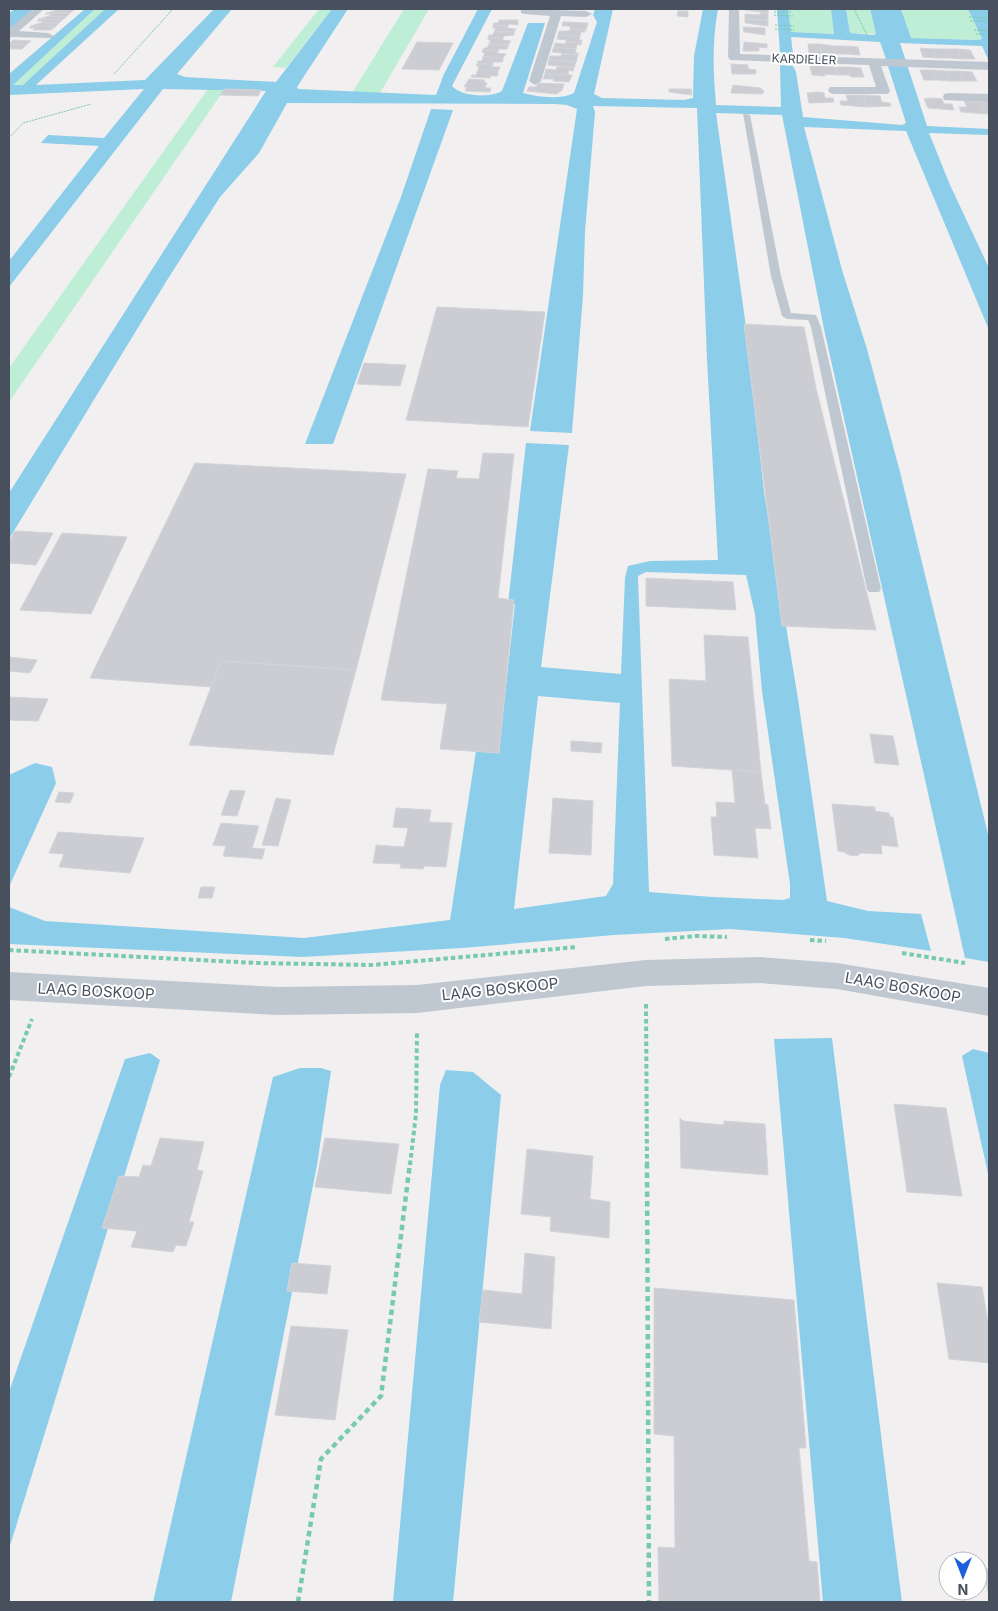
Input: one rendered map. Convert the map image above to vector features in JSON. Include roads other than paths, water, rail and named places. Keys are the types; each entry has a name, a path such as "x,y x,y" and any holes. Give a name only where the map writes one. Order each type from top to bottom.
{"street":[{"path":"9,34 39,9"},
{"path":"526,9 525,11 586,14"},
{"name":"KARDIELER","path":"734,9 734,57 985,66 989,82"},
{"path":"535,81 556,13"},
{"path":"9,34 48,36"},
{"name":"KARDIELER","path":"834,90 884,91 874,62"},
{"path":"949,96 989,98"},
{"name":"LAAG BOSKOOP","path":"9,986 278,1001 417,999 646,973 760,970 836,976 989,1002"}],"lane":[{"path":"746,115 776,276 787,316 812,316 816,328 874,589"}],"water":[{"path":"15,9 35,9 9,31 9,13"},
{"path":"85,9 95,9 13,85 23,85 105,9 119,9 36,85 145,80 214,9 232,9 177,74 185,77 276,82 332,9 348,9 297,87 298,89 436,95 444,74 478,9 492,9 452,86 462,92 476,95 491,95 502,91 528,23 545,23 523,93 542,97 563,97 574,93 597,22 593,15 595,9 613,9 594,94 602,98 684,100 693,98 694,56 703,9 718,9 714,57 716,105 781,107 780,65 793,66 796,72 803,117 902,125 906,123 888,66 890,60 886,59 880,42 791,37 793,54 780,53 777,9 788,9 791,32 834,34 831,9 846,9 850,33 873,35 876,34 870,9 901,9 911,38 978,40 982,39 968,9 989,9 989,61 982,46 900,43 927,126 989,129 989,135 929,133 950,185 989,268 989,330 906,131 804,127 842,270 867,349 900,472 987,830 989,841 989,962 965,958 824,329 782,115 716,113 746,327 764,492 798,699 827,901 868,911 921,914 931,951 844,938 731,929 614,935 462,948 302,957 9,944 9,907 45,921 304,938 450,920 482,712 503,713 515,604 508,604 526,443 569,445 541,667 621,674 625,578 628,566 650,561 718,560 707,359 697,108 593,106 595,112 572,433 530,431 577,109 567,105 555,104 287,103 259,153 220,197 9,539 9,493 266,91 163,89 9,287 9,261 99,146 41,143 48,135 104,138 144,89 9,95 9,74","holes":["646,572 746,575 755,614 762,691 790,884 790,898 783,900 712,897 649,892 638,576","538,696 620,703 613,884 606,896 514,909"]},
{"path":"431,109 453,110 333,444 305,444 401,197"},
{"path":"35,763 52,767 56,783 9,887 9,775"},
{"path":"832,1038 902,1602 823,1602 774,1039"},
{"path":"973,1049 989,1053 989,1178 962,1056"},
{"path":"150,1053 160,1060 9,1549 9,1392 125,1059"},
{"path":"300,1068 321,1068 331,1071 317,1165 231,1602 153,1602 273,1077"},
{"path":"446,1070 473,1072 501,1095 453,1602 393,1602 440,1085"}]}
